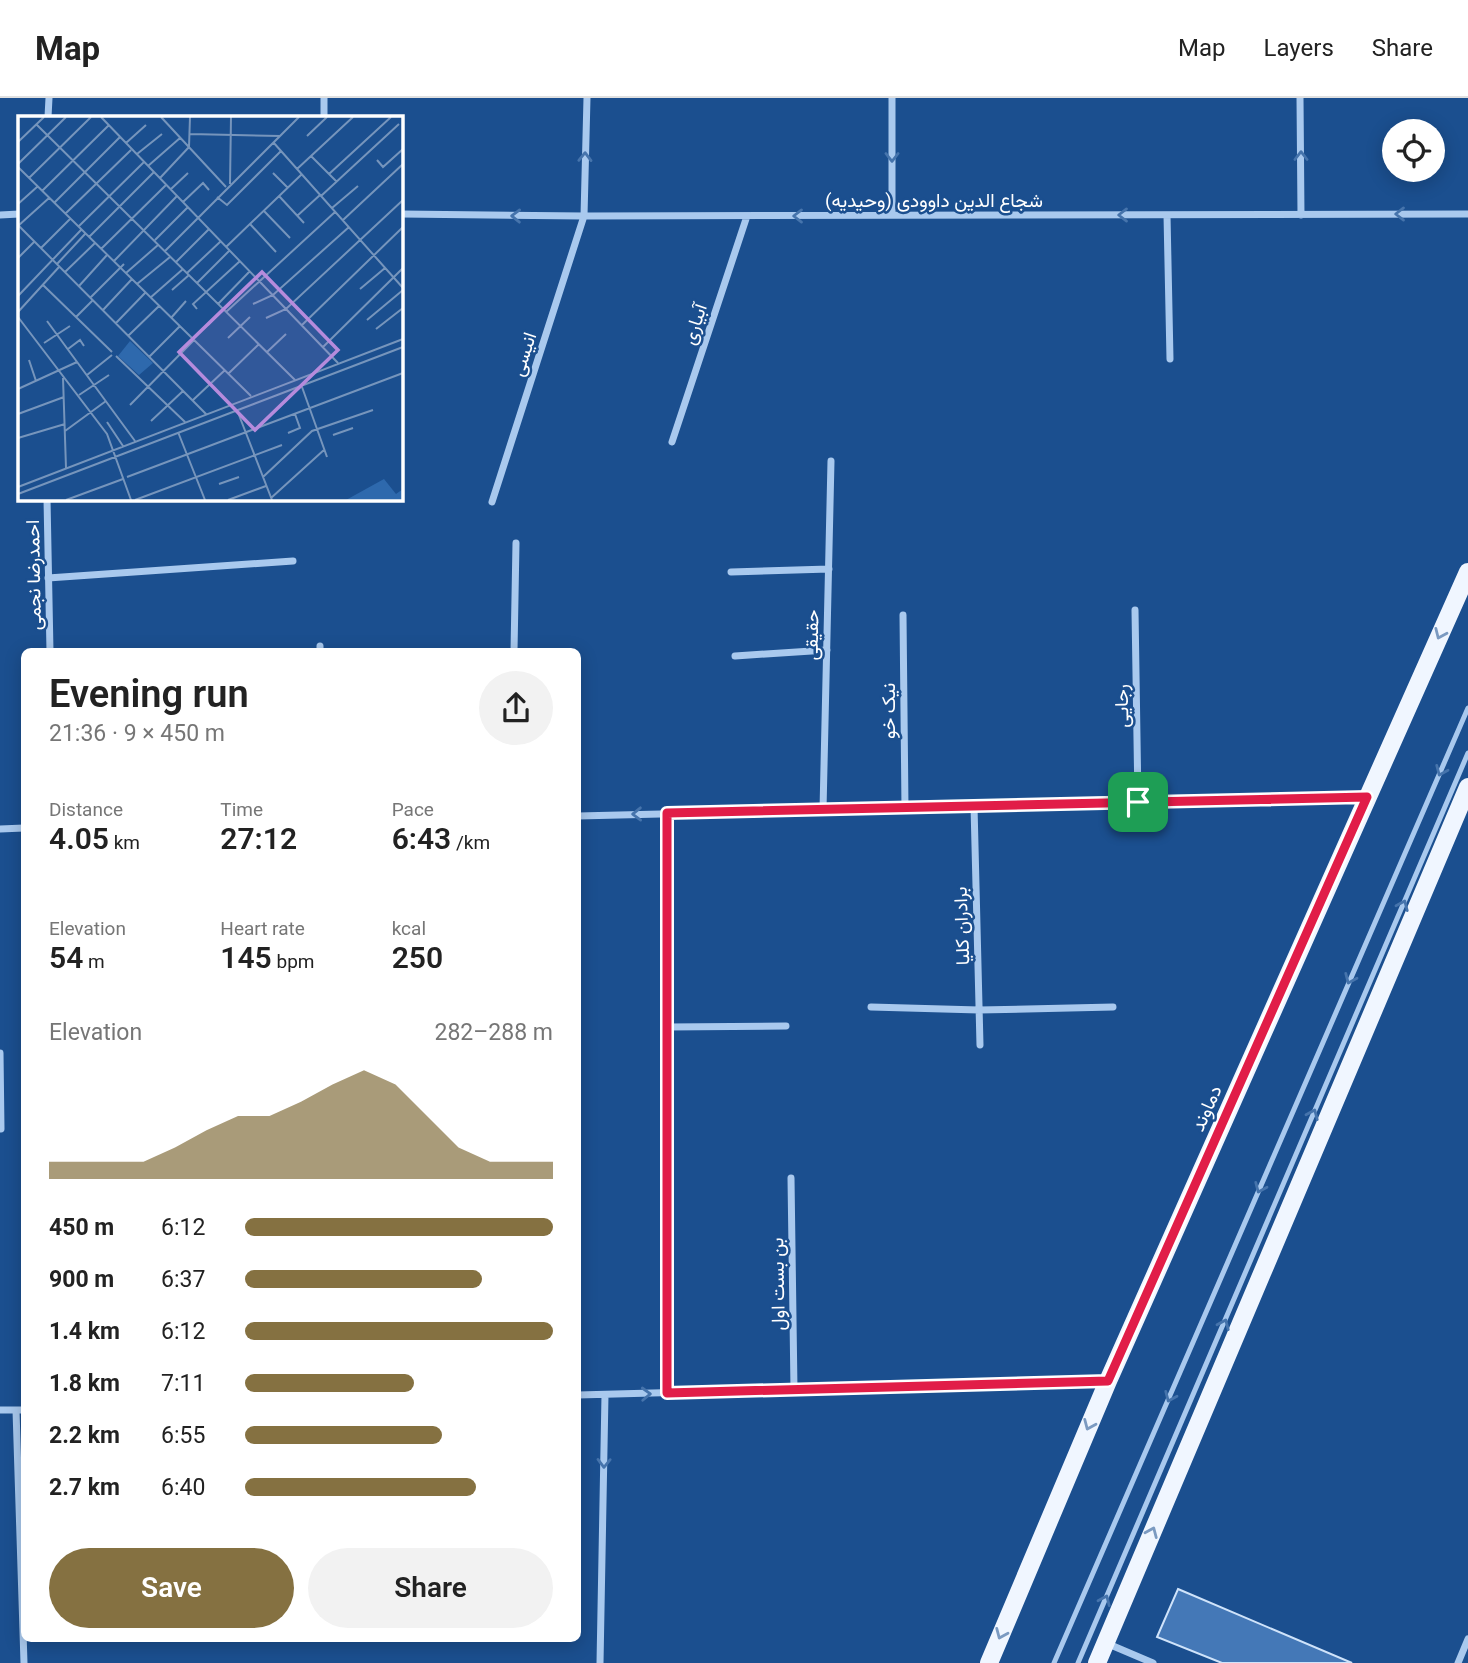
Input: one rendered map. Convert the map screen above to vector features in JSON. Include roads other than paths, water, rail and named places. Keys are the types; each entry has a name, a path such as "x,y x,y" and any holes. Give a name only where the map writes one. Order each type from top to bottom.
{"main road":[{"name":"دماوند","path":"989,1663 1108,1381 1468,572"},
{"path":"1097,1663 1468,787"}],"street":[{"path":"48,98 48,116"},
{"path":"324,98 324,116"},
{"name":"انیسی","path":"492,502 584,216 587,98"},
{"path":"892,98 892,215"},
{"path":"1300,98 1301,215"},
{"path":"0,215 18,214"},
{"name":"شجاع الدین داوودی (وحیدیه)","path":"402,214 1468,214"},
{"path":"1167,215 1170,359"},
{"name":"آبیاری","path":"672,442 747,216"},
{"name":"حقیقی","path":"823,810 831,461"},
{"name":"احمدرضا نجمی","path":"47,500 50,648"},
{"path":"514,648 516,543"},
{"path":"48,578 293,561"},
{"path":"731,572 829,569"},
{"name":"رجایی","path":"1135,610 1138,802"},
{"name":"نیک خو","path":"903,615 905,808"},
{"path":"736,656 827,650"},
{"path":"581,816 1367,797"},
{"name":"برادران کلیا","path":"974,806 980,1045"},
{"path":"667,813 667,1393"},
{"path":"0,829 21,828"},
{"path":"870,1007 979,1010 1113,1007"},
{"path":"668,1027 786,1026"},
{"path":"0,1053 1,1129"},
{"name":"بن بست اول","path":"791,1178 794,1389"},
{"path":"581,1395 1108,1381"},
{"path":"600,1663 605,1395"},
{"path":"0,1410 20,1410 21,1473"},
{"path":"1458,1663 1468,1639"},
{"path":"24,1642 24,1663"},
{"path":"1105,1643 1153,1663"}],"lane":[{"path":"1054,1663 1468,708"},
{"path":"1078,1663 1468,753"}]}
